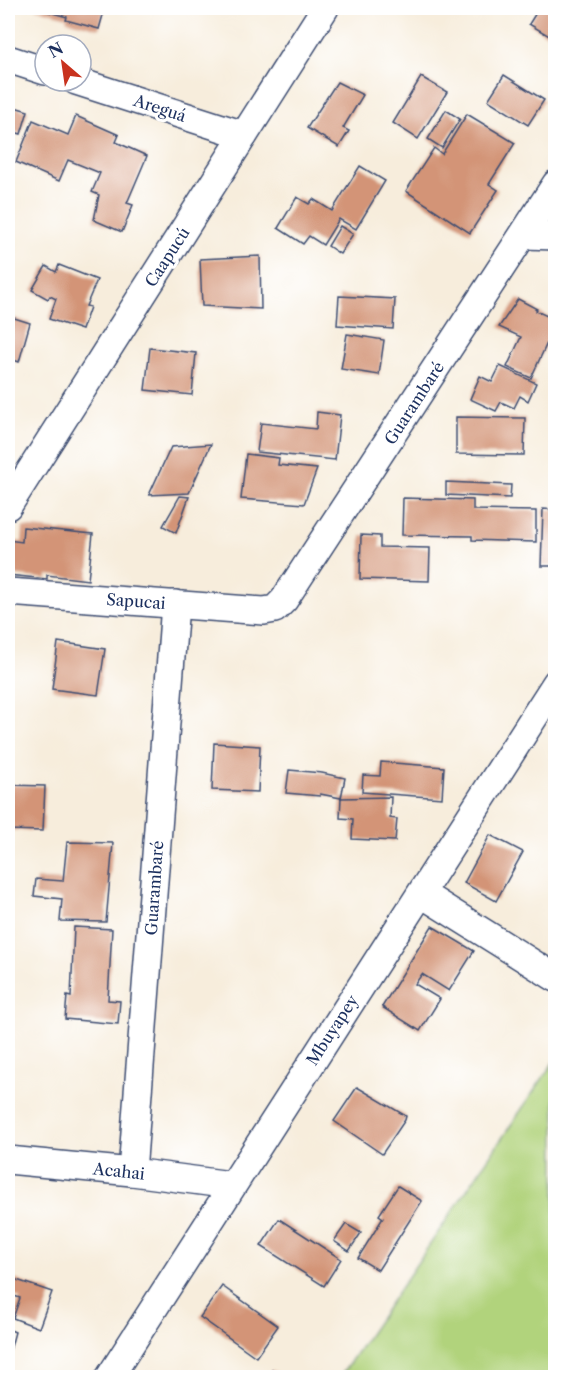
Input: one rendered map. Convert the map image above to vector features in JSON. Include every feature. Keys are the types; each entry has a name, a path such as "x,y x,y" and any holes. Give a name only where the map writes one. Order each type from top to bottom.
{"street":[{"name":"Caapucú","path":"8,506 325,8"},
{"path":"8,59 33,67"},
{"name":"Areguá","path":"93,86 244,135"},
{"name":"Guarambaré","path":"264,612 275,609 284,600 524,235 555,184"},
{"path":"524,235 555,236"},
{"name":"Sapucai","path":"8,592 264,612"},
{"name":"Guarambaré","path":"132,1172 175,604"},
{"name":"Mbuyapey","path":"109,1377 231,1185 422,894 555,683"},
{"path":"422,894 555,978"},
{"name":"Acahai","path":"8,1160 132,1172 231,1185"}],"green space":[{"path":"555,1060 555,1377 340,1377"}],"building":[{"path":"35,8 105,8 99,29"},
{"path":"539,8 556,8 556,40 529,24"},
{"path":"504,75 544,100 528,125 488,100"},
{"path":"421,77 447,92 418,139 393,123"},
{"path":"337,82 363,95 343,128 349,131 339,147 307,128"},
{"path":"8,105 28,111 21,134 14,132 8,152"},
{"path":"446,110 460,119 442,148 428,139"},
{"path":"467,114 515,143 489,184 498,190 470,233 406,191 434,148 442,154"},
{"path":"76,116 119,135 116,142 147,156 127,203 133,205 122,232 94,220 99,195 92,192 100,173 68,160 59,181 16,162 33,120 68,135"},
{"path":"360,166 385,181 356,229 339,219 323,245 309,236 303,244 278,228 297,197 309,204 313,199 332,211"},
{"path":"340,226 353,234 340,254 328,246"},
{"path":"260,256 261,309 202,306 200,259"},
{"path":"59,265 97,280 86,306 90,307 82,330 49,319 56,299 50,296 48,299 32,290 46,266 56,272"},
{"path":"339,296 395,299 393,329 337,325"},
{"path":"518,299 556,320 556,335 552,342 548,341 531,378 507,367 521,337 499,327"},
{"path":"8,316 30,323 19,362 8,358"},
{"path":"347,334 384,340 379,375 341,369"},
{"path":"150,348 196,353 192,395 145,390"},
{"path":"500,366 536,383 528,401 520,396 514,408 501,402 496,411 470,399 480,376 492,382"},
{"path":"317,412 340,415 335,460 257,452 261,423 316,429"},
{"path":"456,417 525,418 524,455 456,454"},
{"path":"211,444 189,493 149,495 171,447"},
{"path":"246,454 279,458 278,465 317,469 304,504 241,499"},
{"path":"446,482 511,485 510,498 446,495"},
{"path":"180,496 189,497 176,533 163,526"},
{"path":"403,498 473,500 473,510 536,511 536,542 472,540 472,536 402,535"},
{"path":"543,509 556,510 556,566 541,566"},
{"path":"23,527 93,534 88,580 47,575 47,579 8,575 8,540 22,542"},
{"path":"361,535 380,536 380,547 430,548 429,581 360,579"},
{"path":"58,642 105,649 98,695 52,689"},
{"path":"214,743 260,746 258,792 212,790"},
{"path":"381,762 444,767 442,798 362,792 363,775 380,776"},
{"path":"289,770 345,778 341,798 320,794 320,796 286,793"},
{"path":"8,785 45,786 43,831 8,830"},
{"path":"391,797 390,818 397,819 395,841 352,839 353,819 340,818 341,798"},
{"path":"490,835 523,852 496,901 464,883"},
{"path":"67,842 113,843 106,922 60,921 62,899 34,896 36,879 63,881"},
{"path":"432,926 474,951 449,991 422,974 415,984 440,999 420,1031 382,1007"},
{"path":"74,927 112,929 108,1000 120,1001 118,1024 65,1019 67,996 71,997"},
{"path":"357,1087 406,1116 382,1154 334,1121"},
{"path":"398,1186 422,1201 378,1270 358,1258 383,1218 379,1215"},
{"path":"279,1219 341,1259 324,1286 261,1246"},
{"path":"346,1224 361,1233 349,1251 334,1241"},
{"path":"8,1277 52,1292 39,1328 13,1318 20,1298 8,1294"},
{"path":"222,1286 278,1326 256,1357 200,1317"},
{"path":"8,1329 15,1332 8,1358"},
{"path":"272,1370 287,1378 268,1378"}]}
